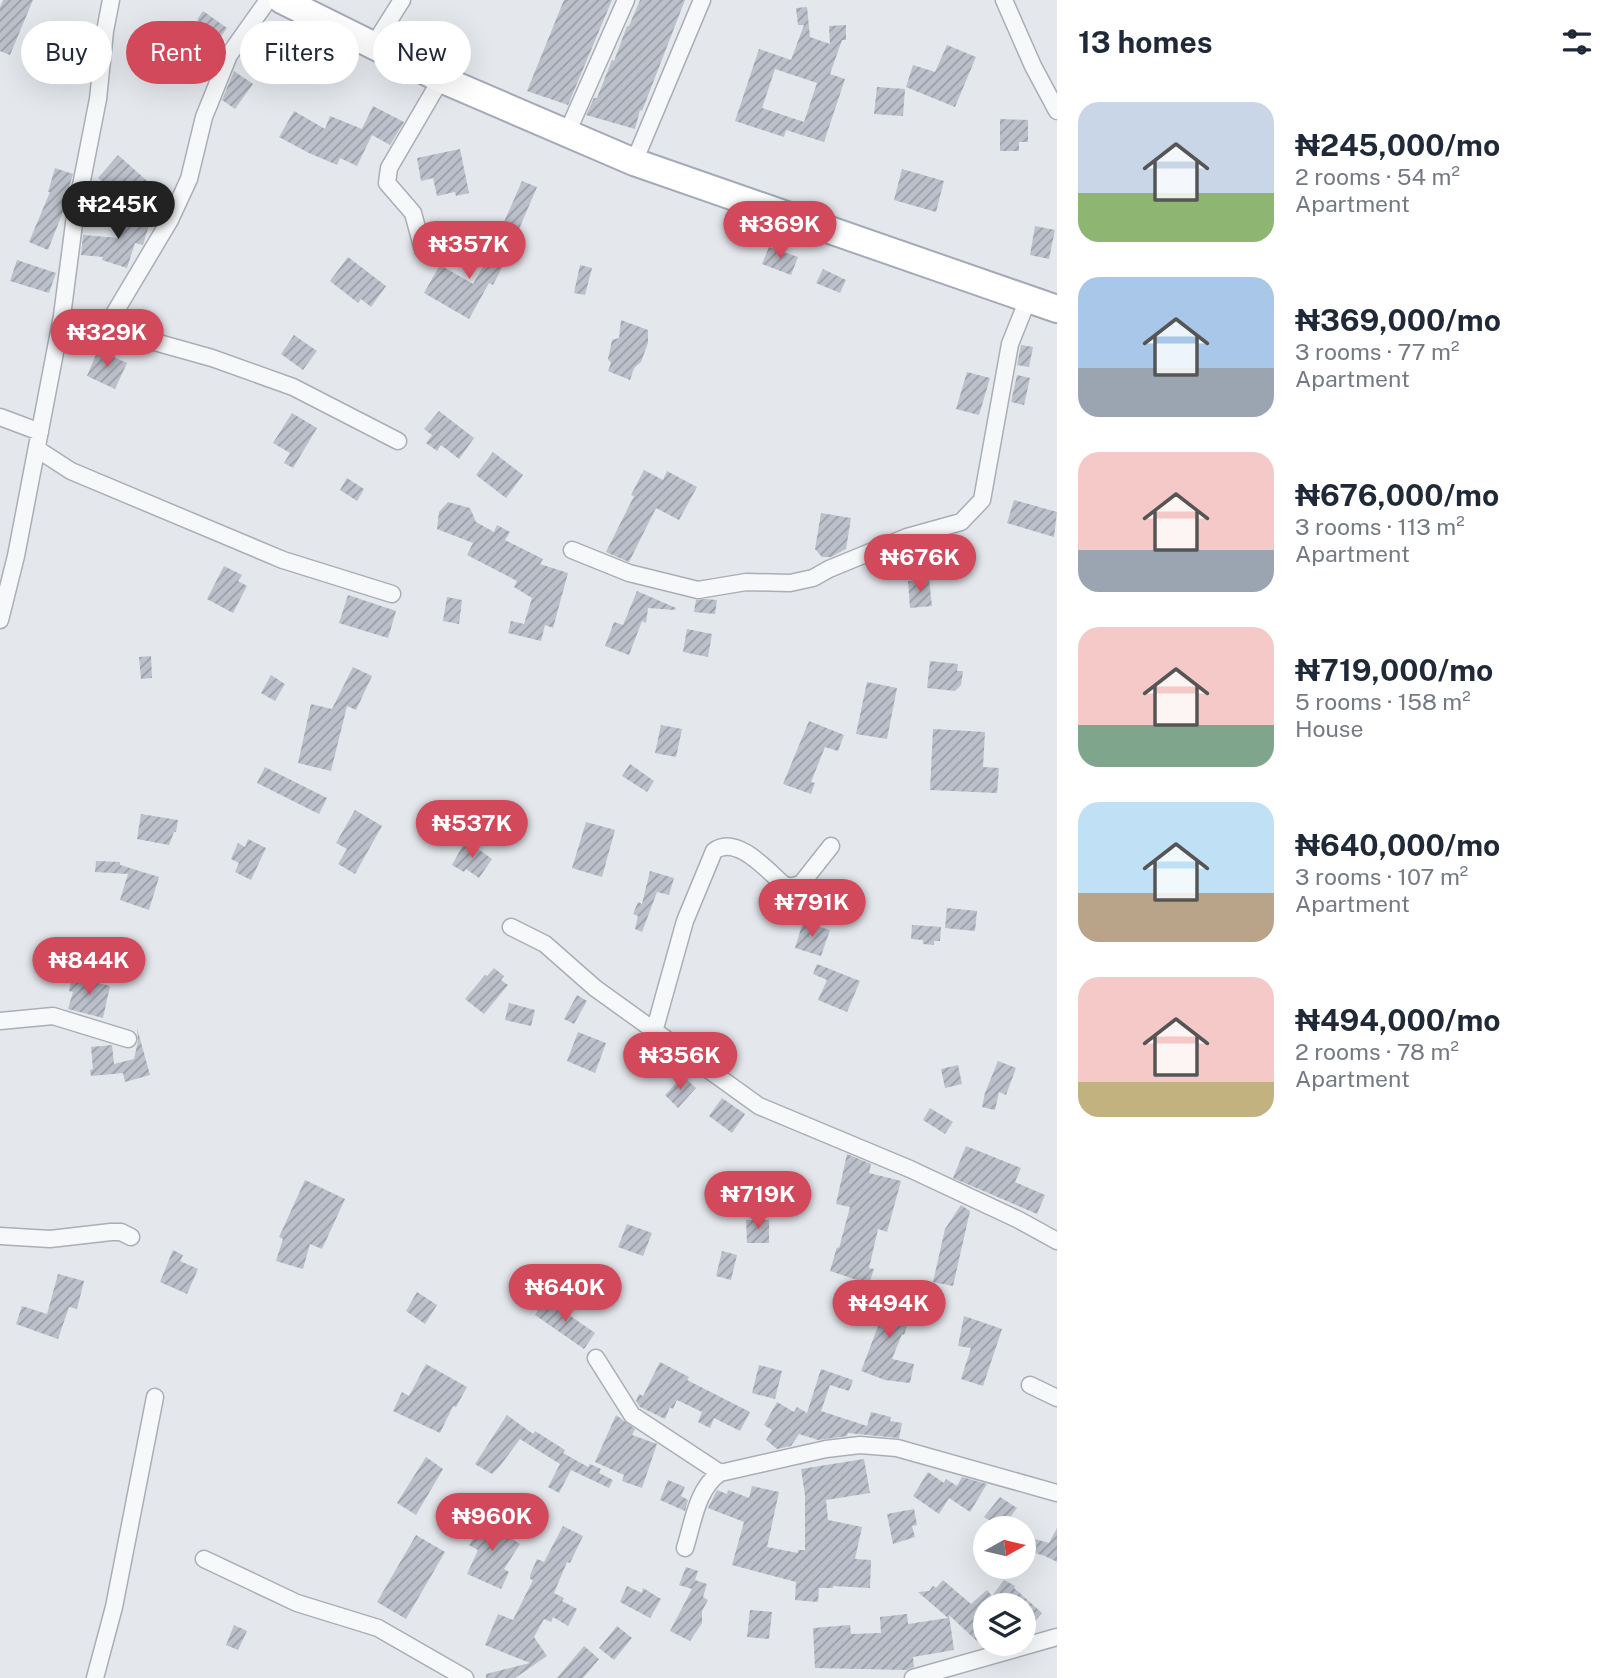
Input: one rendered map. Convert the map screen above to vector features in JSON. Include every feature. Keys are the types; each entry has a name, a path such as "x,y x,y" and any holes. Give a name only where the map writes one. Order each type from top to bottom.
{"main road":[{"path":"282,0 373,46"},
{"path":"453,84 634,162 1057,309"}],"street":[{"path":"0,620 16,556 62,316 75,216 99,99 111,0"},
{"path":"106,329 170,220 189,179 204,117 229,55 268,0"},
{"path":"389,21 402,0"},
{"path":"567,133 626,0"},
{"path":"634,162 702,0"},
{"path":"1004,0 1033,66 1057,111"},
{"path":"424,250 414,213 387,183 387,177 389,168 438,84"},
{"path":"572,550 629,573 698,590 746,582 790,583 813,578 828,569 907,537 961,522 982,500 1010,344 1028,299"},
{"path":"62,316 212,358 293,387 398,441"},
{"path":"0,417 40,432"},
{"path":"37,449 71,471 283,561 392,594"},
{"path":"654,1032 685,921 714,851 726,845 740,849 790,887 801,884 831,846"},
{"path":"511,927 544,944 595,988 759,1106 910,1169 1057,1241"},
{"path":"0,1021 53,1016 128,1039"},
{"path":"0,1236 50,1238 121,1232 131,1237"},
{"path":"596,1358 632,1415 720,1473"},
{"path":"1030,1385 1057,1398"},
{"path":"95,1678 114,1608 155,1397"},
{"path":"685,1548 709,1480 720,1473 826,1449 860,1445 897,1448 1057,1493"},
{"path":"204,1559 297,1603 378,1628 465,1678"},
{"path":"914,1678 1057,1637"}],"building":[{"path":"3,0 33,0 24,21 21,21 21,29 10,55 0,51 0,7"},
{"path":"564,0 612,0 568,105 527,91"},
{"path":"640,0 685,0 642,111 640,110 635,129 586,115 594,98 597,98"},
{"path":"807,7 810,37 830,44 829,26 846,25 846,40 842,40 830,74 845,79 824,142 786,130 784,137 735,121 759,49 791,60 804,25 798,25 796,8","holes":["775,69 817,83 804,122 762,108"]},
{"path":"203,11 217,21 198,21"},
{"path":"947,45 976,57 955,107 906,87 913,65 935,72"},
{"path":"234,71 240,75 240,84 253,84 235,109 222,100"},
{"path":"877,87 905,89 903,116 874,114"},
{"path":"373,106 404,122 390,145 372,135 357,166 340,158 337,165 279,137 294,111 325,129 330,116 362,129"},
{"path":"1000,119 1028,120 1028,142 1019,142 1019,151 1000,151"},
{"path":"460,149 469,193 456,196 455,192 437,196 433,178 421,181 417,158"},
{"path":"118,155 155,188 142,203 118,182 112,190 98,178"},
{"path":"55,168 73,174 64,203 66,204 48,250 29,242 50,192"},
{"path":"902,169 944,181 936,212 894,200"},
{"path":"522,181 537,187 519,229 504,222"},
{"path":"127,211 151,218 143,245 135,243 127,268 102,260 103,257 81,255 83,235 119,238"},
{"path":"1035,226 1055,230 1049,259 1030,255"},
{"path":"510,228 520,233 493,285 489,283 469,319 424,293 440,265 473,284 490,254 495,257"},
{"path":"769,247 798,257 791,275 762,264"},
{"path":"348,257 386,286 371,307 361,299 358,303 330,281"},
{"path":"17,260 56,273 49,293 10,281"},
{"path":"580,265 592,268 585,295 574,293"},
{"path":"823,269 846,280 840,293 816,283"},
{"path":"621,320 648,330 648,343 630,380 608,371 612,340 619,338"},
{"path":"294,335 317,351 303,370 281,354"},
{"path":"1021,345 1033,347 1029,367 1017,365"},
{"path":"98,350 127,363 115,389 87,376"},
{"path":"967,372 990,378 979,415 956,409"},
{"path":"1017,375 1030,378 1024,405 1011,402"},
{"path":"439,411 474,438 459,459 441,445 437,451 426,443 432,435 424,429"},
{"path":"292,413 317,428 293,468 284,463 290,453 273,443"},
{"path":"493,452 523,475 506,498 476,475"},
{"path":"644,470 663,480 667,471 697,487 679,520 656,508 629,562 606,552"},
{"path":"347,478 364,489 357,501 340,490"},
{"path":"1014,500 1057,512 1054,537 1007,523"},
{"path":"448,502 470,508 476,522 494,532 497,525 510,532 505,540 543,559 540,564 568,573 553,628 545,625 541,641 508,633 511,621 524,624 532,598 514,587 517,581 467,555 473,543 437,529 439,512"},
{"path":"821,513 851,518 846,549 831,557 822,557 815,549"},
{"path":"224,566 242,575 238,581 247,586 233,613 207,599"},
{"path":"929,580 932,606 910,608 908,581"},
{"path":"637,591 676,608 648,608 646,623 642,621 629,655 605,646 614,622 623,625"},
{"path":"348,595 396,611 388,638 339,623"},
{"path":"447,597 462,600 459,624 443,621"},
{"path":"696,600 717,600 715,614 694,612"},
{"path":"687,629 712,634 708,657 683,652"},
{"path":"151,656 152,678 141,679 139,657"},
{"path":"930,661 958,664 957,671 963,671 961,685 955,691 927,688"},
{"path":"353,667 372,676 356,710 347,706 331,771 298,763 311,704 332,709"},
{"path":"271,675 285,684 275,701 261,693"},
{"path":"867,682 897,688 887,739 856,734"},
{"path":"809,721 844,735 838,751 825,747 811,782 815,783 811,794 783,784"},
{"path":"661,725 682,729 676,757 655,753"},
{"path":"933,729 985,732 983,767 999,768 997,793 930,790"},
{"path":"630,764 654,781 647,792 622,776"},
{"path":"265,767 327,798 319,814 257,783"},
{"path":"355,810 382,826 355,874 338,864 347,849 336,843"},
{"path":"141,814 178,820 176,832 169,845 137,839"},
{"path":"586,822 615,830 602,877 572,868"},
{"path":"248,839 266,848 251,880 235,872 239,863 231,859 238,843 245,847"},
{"path":"466,840 492,859 479,878 466,869 464,872 452,865"},
{"path":"96,861 120,862 120,865 159,877 149,910 120,900 128,874 95,872"},
{"path":"650,871 674,878 669,895 657,892 642,932 635,929 638,916 633,914 638,902 642,904"},
{"path":"947,908 977,911 975,931 945,928"},
{"path":"803,922 830,930 821,956 795,948"},
{"path":"912,925 941,927 940,941 934,941 934,945 911,939"},
{"path":"817,964 860,981 847,1012 818,1000 827,980 813,974"},
{"path":"494,968 504,976 501,980 508,985 484,1014 465,999"},
{"path":"72,977 110,986 103,1018 68,1009 73,992 69,991"},
{"path":"577,995 587,1001 574,1024 564,1019"},
{"path":"509,1003 535,1010 531,1026 505,1020"},
{"path":"137,1028 150,1075 125,1082 123,1073 91,1076 91,1047 112,1045 114,1064 134,1059 138,1041"},
{"path":"578,1032 606,1043 595,1073 567,1061"},
{"path":"998,1061 1016,1068 1006,1095 999,1092 995,1110 982,1107"},
{"path":"958,1065 962,1084 945,1088 941,1069"},
{"path":"683,1076 696,1088 678,1108 665,1095"},
{"path":"722,1098 745,1114 732,1133 709,1116"},
{"path":"930,1108 953,1122 945,1134 923,1120"},
{"path":"966,1146 1021,1168 1015,1182 1045,1195 1037,1214 953,1178"},
{"path":"847,1154 871,1164 869,1173 901,1181 887,1232 878,1229 869,1268 874,1269 869,1284 830,1271 850,1207 836,1204"},
{"path":"305,1180 345,1199 322,1249 310,1244 303,1269 276,1261 283,1239 279,1237"},
{"path":"961,1205 970,1211 953,1286 933,1282 945,1229"},
{"path":"746,1220 769,1220 769,1243 747,1243"},
{"path":"627,1224 652,1233 643,1256 618,1247"},
{"path":"173,1250 183,1255 180,1261 198,1269 187,1294 160,1282"},
{"path":"722,1251 737,1255 731,1280 716,1276"},
{"path":"58,1274 84,1281 77,1309 69,1307 58,1339 16,1324 22,1306 47,1314"},
{"path":"876,1291 887,1294 902,1292 899,1305 913,1308 892,1359 914,1364 910,1383 885,1380 861,1371 882,1316 876,1315"},
{"path":"417,1292 437,1305 425,1324 406,1311"},
{"path":"546,1299 595,1333 584,1349 535,1315"},
{"path":"964,1316 1002,1329 983,1386 961,1379 971,1348 958,1346"},
{"path":"660,1362 689,1377 687,1380 750,1412 740,1431 714,1418 710,1428 698,1422 702,1412 677,1400 673,1409 670,1407 665,1419 640,1407 636,1401 639,1394 643,1396"},
{"path":"426,1364 467,1387 456,1407 453,1406 440,1433 393,1411 402,1392 409,1396"},
{"path":"759,1365 782,1371 775,1399 752,1393"},
{"path":"821,1369 853,1380 849,1391 830,1385 821,1411 867,1426 871,1412 891,1417 890,1421 902,1423 899,1438 848,1433 847,1436 818,1440 799,1434 791,1446 777,1449 766,1440 772,1430 764,1425 777,1402 794,1412 797,1407 807,1413"},
{"path":"507,1415 533,1434 535,1431 565,1450 563,1453 588,1467 590,1464 601,1469 599,1473 613,1480 609,1488 571,1470 559,1493 548,1487 560,1464 520,1439 492,1474 475,1464"},
{"path":"616,1415 635,1429 632,1435 657,1444 642,1488 622,1481 624,1475 595,1462"},
{"path":"426,1457 443,1469 416,1515 397,1503"},
{"path":"864,1459 870,1493 826,1500 828,1520 862,1527 855,1559 871,1560 870,1588 819,1588 818,1602 795,1600 796,1582 732,1565 744,1522 708,1508 717,1490 727,1494 728,1490 749,1498 752,1486 779,1492 767,1547 798,1553 798,1550 805,1550 805,1495 801,1469"},
{"path":"928,1472 944,1483 946,1479 957,1486 962,1477 987,1484 970,1512 949,1498 939,1514 913,1496"},
{"path":"668,1480 685,1487 681,1496 688,1500 685,1511 660,1500"},
{"path":"1000,1497 1017,1508 1011,1516 985,1516"},
{"path":"914,1509 917,1525 912,1526 915,1537 893,1544 887,1514"},
{"path":"493,1516 503,1522 500,1526 504,1529 502,1532 520,1544 504,1569 509,1572 501,1589 467,1574 478,1550 469,1545 487,1517 491,1519"},
{"path":"563,1526 583,1536 570,1563 567,1562 554,1593 577,1609 568,1626 553,1617 551,1622 544,1619 534,1637 547,1656 515,1678 486,1678 486,1674 530,1663 485,1645 498,1614 513,1620 533,1580 530,1575 537,1559 544,1562"},
{"path":"1057,1528 1057,1562 1036,1553 1036,1539 1049,1543"},
{"path":"416,1535 445,1552 406,1619 377,1602"},
{"path":"686,1567 698,1571 695,1580 707,1584 703,1597 708,1600 702,1611 702,1623 690,1641 670,1631 692,1589 679,1585"},
{"path":"943,1580 971,1604 973,1602 973,1637 949,1615 954,1650 913,1657 914,1667 907,1670 815,1668 813,1628 850,1625 851,1634 881,1633 880,1617 907,1614 908,1624 948,1618 918,1592 929,1591 933,1586 936,1588"},
{"path":"1004,1580 1015,1586 1020,1593 994,1593"},
{"path":"627,1586 642,1593 643,1588 661,1599 650,1618 620,1602"},
{"path":"1036,1608 1042,1613 1036,1620"},
{"path":"750,1610 772,1612 769,1639 747,1637"},
{"path":"234,1625 247,1631 238,1650 226,1645"},
{"path":"617,1626 632,1638 614,1660 599,1648"},
{"path":"584,1646 599,1659 583,1678 557,1678"}]}
